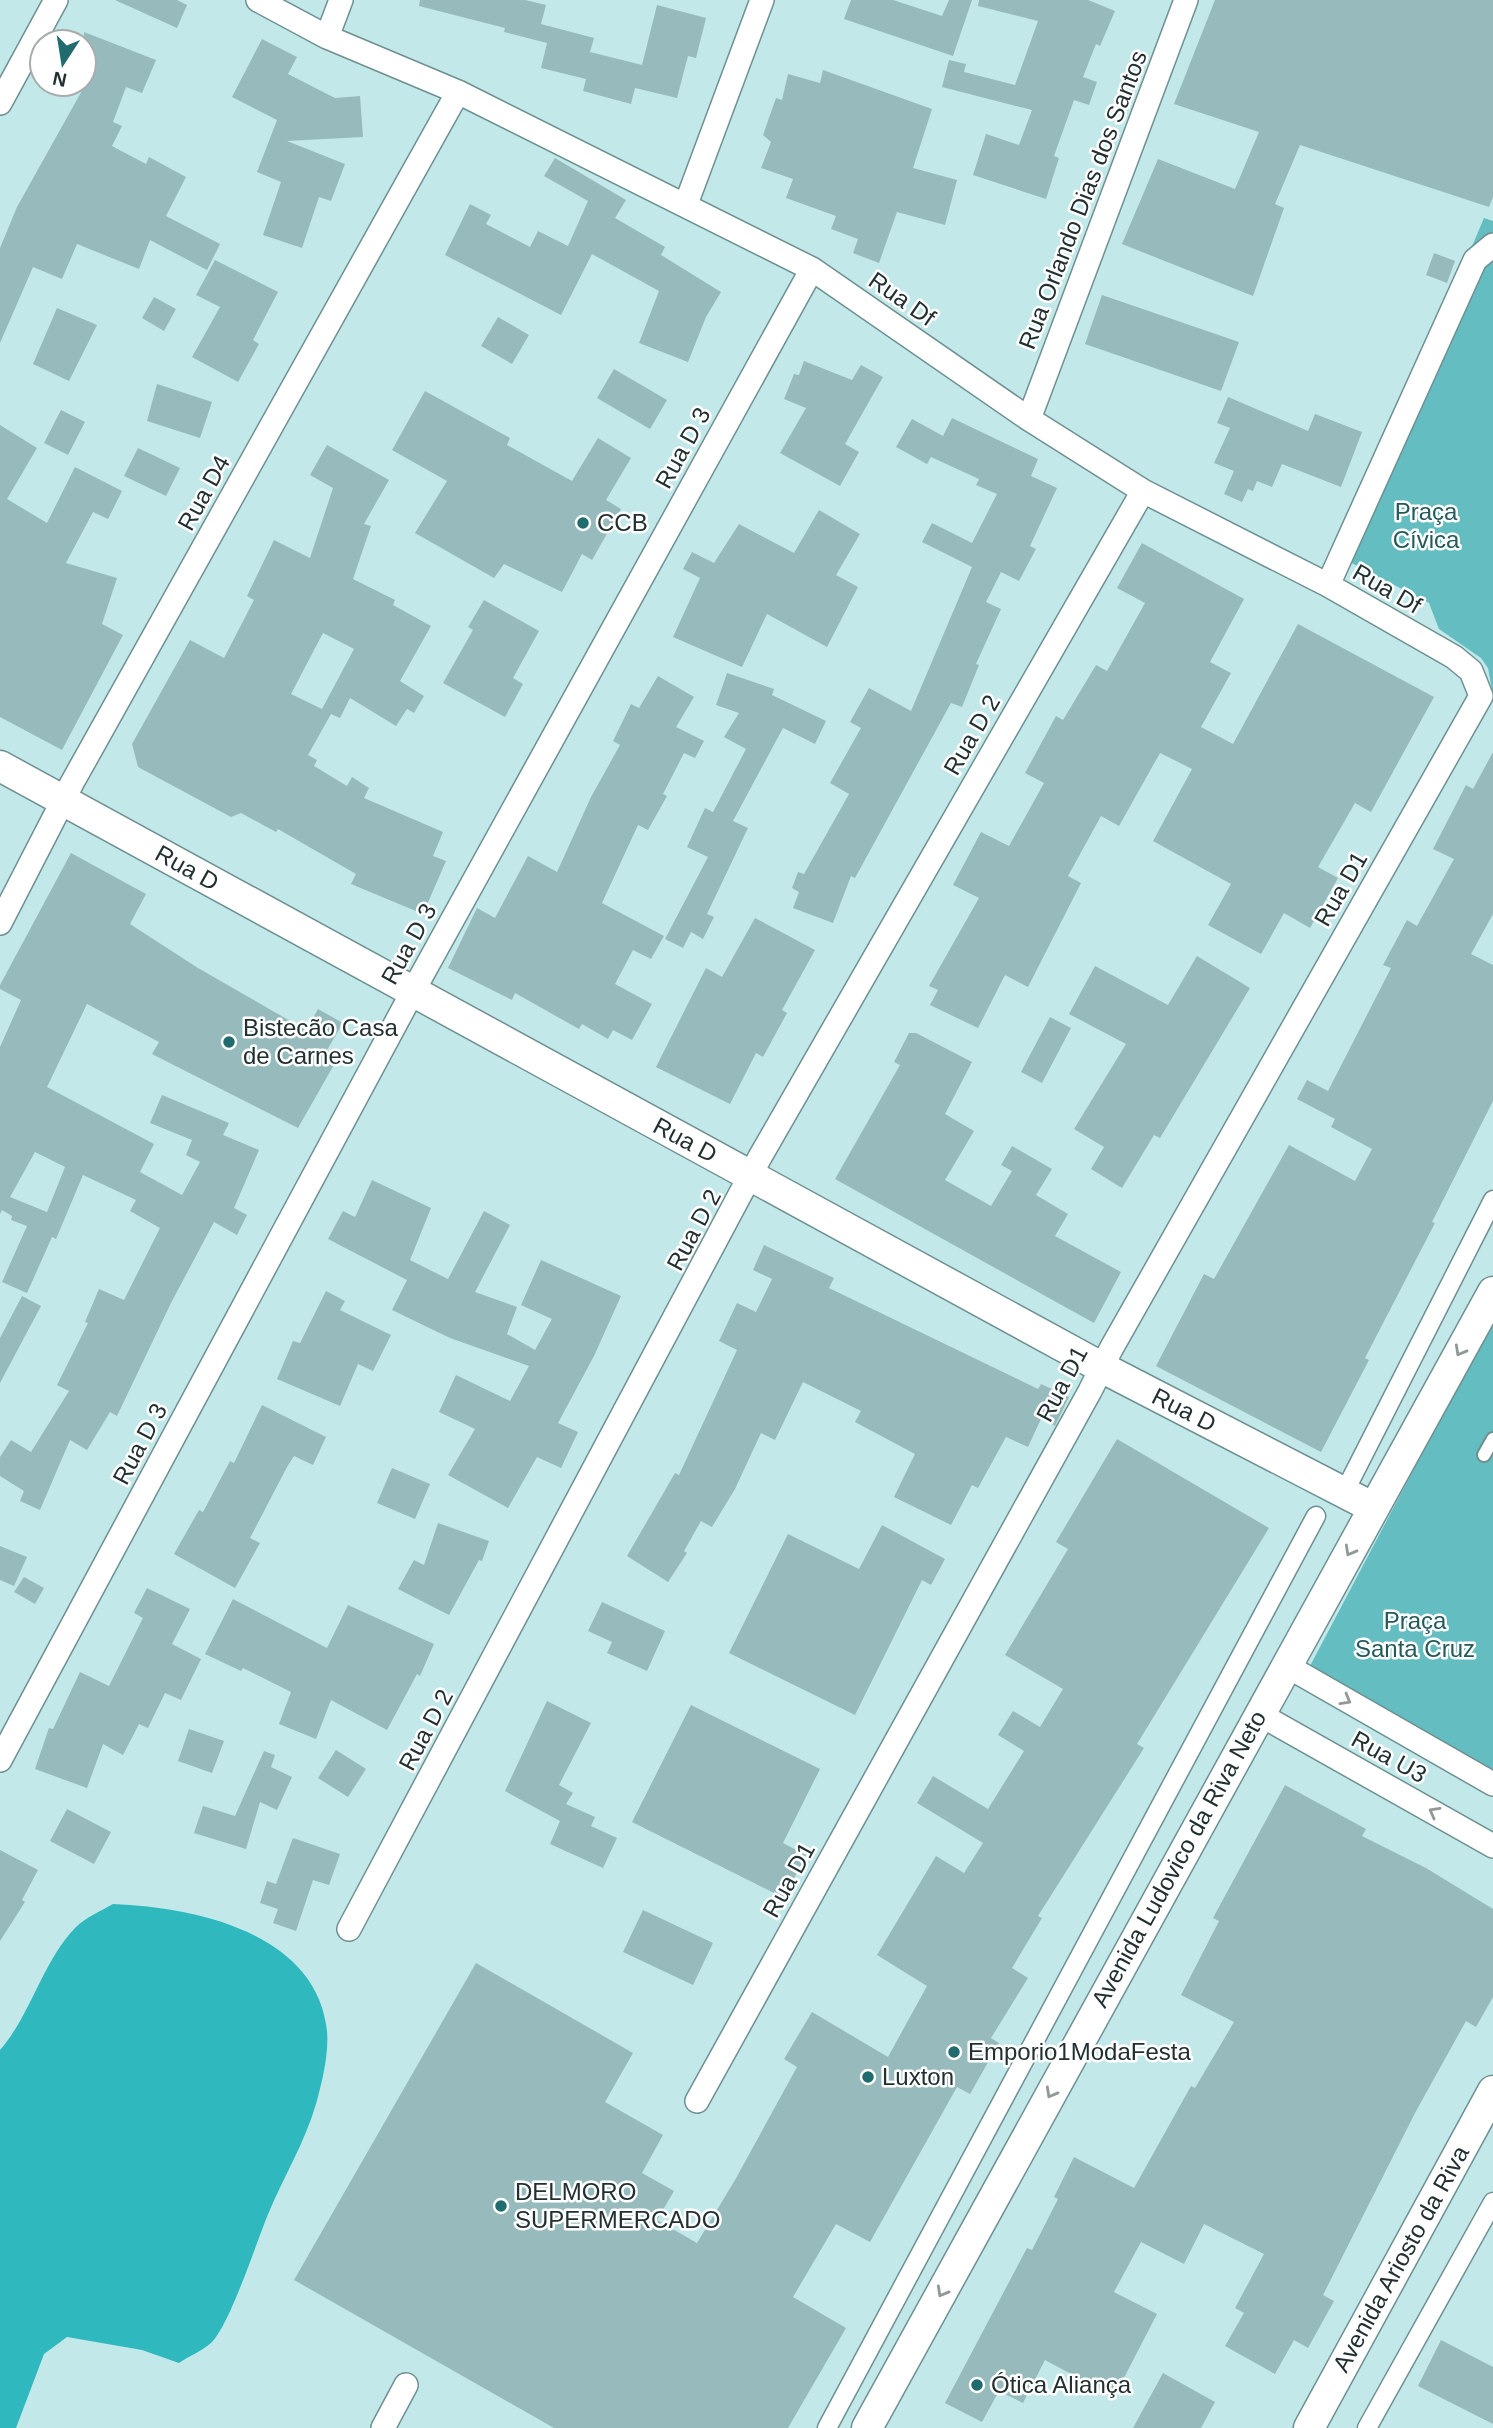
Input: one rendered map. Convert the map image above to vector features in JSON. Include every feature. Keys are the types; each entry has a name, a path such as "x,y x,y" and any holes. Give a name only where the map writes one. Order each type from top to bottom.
{"street":[{"path":"0,103 56,0"},
{"name":"Rua Df","path":"258,0 327,37 458,92 812,269 1029,418 1143,491 1328,585 1454,657 1471,671 1481,696"},
{"path":"327,37 341,0"},
{"path":"686,204 762,0"},
{"name":"Rua Orlando Dias dos Santos","path":"1029,418 1186,0"},
{"name":"Rua D4","path":"0,923 64,800 458,92"},
{"path":"1328,585 1475,260 1493,245"},
{"name":"Rua D 3","path":"0,1760 412,993 812,269"},
{"name":"Rua D 2","path":"349,1929 751,1175 1143,491"},
{"name":"Rua D1","path":"697,2101 1101,1367 1481,696"},
{"name":"Rua D","path":"0,765 412,993 1101,1367 1374,1508"},
{"path":"1351,1479 1493,1200"},
{"name":"Avenida Ludovico da Riva Neto","path":"867,2428 1493,1292"},
{"path":"827,2428 1316,1516"},
{"name":"Rua U3","path":"1287,1666 1493,1784"},
{"name":"Rua U3","path":"1259,1714 1493,1846"},
{"name":"Avenida Ariosto da Riva","path":"1309,2428 1493,2091"},
{"path":"1367,2428 1493,2202"},
{"path":"383,2428 406,2385"}],"lane":[{"path":"1484,1455 1493,1439"}],"green space":[{"name":"Praça Cívica","path":"1484,218 1493,221 1493,695 1488,668 1481,658 1439,629 1429,603 1340,557"},
{"name":"Praça Santa Cruz","path":"1493,1319 1493,1770 1310,1666"}],"shaded area":[{"path":"113,1904 179,1911 213,1919 276,1948 301,1970 318,1997 327,2031 323,2077 306,2132 269,2212 235,2301 211,2343 179,2363 142,2350 67,2337 44,2354 16,2428 0,2428 0,2050 21,2020 64,1941 80,1923"}],"building":[{"path":"115,0 177,0 187,5 177,28"},
{"path":"420,0 525,0 546,5 541,24 594,38 590,52 642,65 657,5 706,18 696,58 688,56 677,98 635,88 631,104 583,91 586,79 541,68 547,43 504,32 505,28 419,6"},
{"path":"851,0 893,0 942,16 949,0 972,0 953,56 844,19"},
{"path":"979,0 1088,0 1115,11 1100,46 1096,44 1083,77 1097,82 1089,105 1074,100 1054,156 1059,158 1046,199 973,175 986,134 1019,145 1032,110 942,87 949,60 966,64 964,72 1015,85 1038,21 978,6"},
{"path":"1215,0 1493,0 1493,197 1489,207 1300,145 1275,204 1284,208 1253,296 1122,244 1158,159 1235,189 1259,132 1174,104"},
{"path":"98,37 156,60 142,93 126,87 113,122 122,126 112,146 146,164 149,157 186,177 166,216 220,244 207,270 150,240 139,269 77,244 62,279 33,267 0,343 0,248 17,207 78,98 98,98"},
{"path":"262,39 297,57 288,74 335,98 360,96 363,137 287,141 345,164 331,201 319,197 302,248 263,235 281,182 257,172 277,120 232,97"},
{"path":"823,70 932,109 913,168 957,180 945,225 897,212 879,263 853,253 858,239 831,229 836,216 786,198 793,179 761,168 771,142 763,135 776,98 782,100 788,74 820,83"},
{"path":"555,158 626,200 615,218 665,247 661,255 721,292 706,317 688,362 639,343 659,291 592,254 561,315 445,255 470,204 491,215 486,224 530,247 538,231 568,246 588,201 544,176"},
{"path":"1434,253 1455,261 1447,283 1426,275"},
{"path":"215,260 278,292 253,340 259,344 238,382 192,357 220,307 196,295"},
{"path":"1102,295 1239,342 1221,391 1085,344"},
{"path":"154,297 176,309 164,331 142,318"},
{"path":"57,308 97,325 69,381 33,364"},
{"path":"498,317 529,335 512,364 481,346"},
{"path":"804,361 852,380 861,365 883,377 845,444 859,452 840,486 780,453 806,408 784,399 794,374 799,375"},
{"path":"614,369 667,400 650,429 597,398"},
{"path":"157,384 212,402 200,438 147,421"},
{"path":"425,391 510,438 507,445 572,481 598,438 631,458 606,500 621,509 592,560 582,554 562,592 504,564 494,578 415,533 447,481 392,450"},
{"path":"1228,397 1308,431 1315,414 1362,432 1341,487 1282,464 1272,487 1257,481 1253,491 1248,489 1242,502 1224,494 1234,471 1214,463 1230,428 1217,423"},
{"path":"61,410 85,422 68,455 44,443"},
{"path":"952,418 1038,459 1031,476 1057,488 1030,546 1036,549 1019,581 1001,572 986,602 1001,609 976,664 979,665 962,707 951,703 855,878 851,876 833,923 793,908 799,892 792,888 798,872 804,874 849,794 830,783 861,728 850,722 869,688 911,711 972,567 922,542 932,523 972,543 997,494 976,485 979,479 931,457 927,464 896,447 912,419 943,436"},
{"path":"0,425 37,448 7,499 47,523 75,467 122,491 108,519 93,512 66,563 117,578 102,624 123,635 62,750 0,717"},
{"path":"327,445 389,480 364,524 371,526 353,579 395,600 393,605 431,626 400,681 424,696 414,713 407,709 396,726 350,698 340,718 331,714 308,755 317,760 314,766 347,786 352,777 369,788 364,798 443,832 433,856 446,861 423,914 351,884 356,874 278,829 276,832 241,813 231,817 138,767 132,744 190,640 224,658 254,600 247,596 274,540 310,558 333,488 310,475","holes":["323,633 354,649 322,709 291,694"]},
{"path":"138,448 180,468 166,496 124,476"},
{"path":"819,510 860,534 836,575 858,587 827,647 767,614 742,667 673,637 700,578 683,569 692,552 714,563 739,524 794,553"},
{"path":"1142,543 1244,599 1210,662 1231,673 1201,727 1233,744 1298,624 1434,697 1371,812 1355,803 1318,867 1338,878 1310,928 1284,913 1261,954 1208,925 1231,884 1153,841 1192,769 1160,753 1119,826 1101,816 1068,876 1081,883 1028,987 1005,975 978,1028 930,1005 938,990 929,986 979,898 953,885 981,832 1009,846 1044,783 1025,773 1056,716 1063,720 1096,665 1107,671 1145,603 1117,588"},
{"path":"484,600 539,631 513,678 523,684 505,717 443,683 473,630 468,627"},
{"path":"727,673 774,689 772,695 826,721 815,744 783,728 733,821 748,828 707,914 714,917 703,939 691,932 683,948 665,939 708,857 687,847 705,808 713,812 746,749 724,737 739,713 716,705"},
{"path":"658,676 694,697 676,727 704,741 695,758 684,753 663,794 667,796 648,830 638,825 602,903 664,936 651,959 633,950 615,984 652,1004 632,1040 613,1030 608,1039 582,1024 579,1029 515,993 512,1000 448,968 477,908 495,918 528,856 557,872 591,797 620,745 613,741 631,704 639,708"},
{"path":"1493,752 1493,914 1471,954 1493,965 1493,1101 1432,1222 1435,1223 1365,1358 1369,1360 1321,1452 1156,1366 1204,1274 1214,1279 1289,1145 1355,1181 1372,1149 1331,1127 1335,1119 1297,1099 1307,1080 1328,1091 1391,968 1383,965 1407,920 1417,926 1454,859 1433,849 1466,785 1473,789"},
{"path":"71,853 146,894 130,924 198,968 306,1030 318,1009 343,1023 327,1050 339,1056 298,1128 152,1054 159,1042 87,1004 47,1087 154,1144 140,1172 182,1195 200,1162 186,1155 192,1140 150,1123 162,1095 229,1123 223,1135 259,1150 234,1208 247,1215 237,1235 214,1222 171,1303 117,1416 110,1412 87,1450 70,1440 40,1510 20,1501 24,1491 0,1476 0,1457 11,1440 31,1452 69,1391 57,1385 88,1323 85,1322 99,1289 124,1300 160,1228 130,1211 136,1200 83,1175 56,1239 52,1237 27,1293 2,1282 27,1226 11,1220 12,1216 2,1210 0,1214 0,1047 21,1000 0,989","holes":["35,1152 65,1167 47,1212 10,1197"]},
{"path":"755,918 815,950 782,1010 787,1013 763,1057 756,1053 730,1104 656,1067 706,968 722,977"},
{"path":"1197,956 1250,988 1160,1138 1154,1135 1122,1188 1091,1169 1104,1147 1074,1129 1126,1044 1069,1014 1095,966 1168,1005"},
{"path":"1050,1017 1071,1028 1042,1083 1021,1072"},
{"path":"909,1033 916,1033 972,1062 945,1114 974,1131 945,1180 991,1206 1012,1171 1001,1165 1012,1146 1052,1169 1036,1195 1068,1214 1055,1236 1121,1272 1094,1323 835,1179 900,1065 894,1062"},
{"path":"372,1180 431,1208 410,1260 448,1279 484,1211 510,1225 475,1292 517,1307 507,1334 535,1350 552,1319 521,1305 541,1260 621,1296 594,1356 558,1423 578,1432 561,1468 537,1457 508,1508 448,1475 475,1429 439,1412 456,1375 510,1401 529,1366 450,1338 392,1310 407,1280 328,1239 343,1211 355,1217"},
{"path":"764,1245 834,1278 829,1288 1038,1389 1041,1384 1069,1397 1055,1426 1041,1419 1028,1447 1006,1437 978,1488 972,1485 951,1525 894,1497 915,1454 855,1422 861,1411 803,1382 775,1440 761,1433 735,1489 712,1527 701,1521 684,1551 687,1553 668,1582 627,1556 675,1473 679,1475 737,1350 719,1341 737,1303 756,1312 772,1279 753,1270"},
{"path":"326,1291 345,1301 340,1310 391,1335 373,1371 358,1364 340,1406 277,1379 293,1341 300,1343"},
{"path":"22,1296 41,1306 0,1383 0,1338"},
{"path":"262,1405 326,1437 313,1465 294,1456 287,1467 250,1538 260,1543 235,1588 174,1554 199,1510 203,1512 230,1461 234,1463"},
{"path":"1117,1439 1269,1528 1137,1744 1144,1748 1038,1916 1042,1918 1012,1968 1028,1978 991,2038 999,2043 970,2094 957,2087 870,2242 836,2224 793,2297 846,2328 788,2428 554,2428 294,2280 476,1963 633,2053 605,2102 663,2135 642,2173 674,2191 657,2220 697,2243 797,2067 784,2059 812,2012 888,2057 927,1986 877,1955 936,1856 964,1873 983,1843 917,1803 933,1776 988,1809 1024,1751 998,1735 1013,1711 1040,1727 1063,1689 1005,1655 1068,1549 1056,1542"},
{"path":"392,1468 430,1484 415,1519 377,1503"},
{"path":"438,1523 489,1541 482,1561 479,1560 449,1615 398,1589 414,1560 424,1565"},
{"path":"882,1525 945,1559 931,1585 922,1580 855,1715 729,1653 788,1534 859,1569"},
{"path":"0,1546 27,1557 14,1586 0,1580"},
{"path":"24,1577 44,1588 35,1604 14,1592"},
{"path":"147,1588 190,1609 172,1644 201,1659 181,1700 165,1693 148,1728 139,1724 123,1755 103,1744 87,1788 35,1769 49,1728 53,1729 80,1672 109,1686 143,1618 134,1613"},
{"path":"233,1599 327,1648 348,1605 434,1644 420,1676 417,1674 387,1730 331,1700 316,1739 279,1724 291,1692 243,1668 241,1671 205,1654"},
{"path":"602,1602 665,1631 647,1671 607,1653 612,1642 588,1631"},
{"path":"547,1701 591,1723 559,1785 573,1793 566,1804 595,1817 591,1826 617,1838 603,1868 550,1844 560,1821 505,1791"},
{"path":"691,1705 820,1769 783,1843 806,1855 784,1898 632,1822"},
{"path":"189,1729 224,1741 212,1773 178,1761"},
{"path":"336,1750 366,1769 348,1797 318,1778"},
{"path":"264,1751 275,1755 271,1767 292,1777 277,1810 260,1802 246,1849 194,1833 203,1806 235,1816"},
{"path":"1285,1785 1366,1829 1362,1836 1426,1868 1493,1909 1493,1997 1476,2027 1466,2021 1415,2113 1323,2295 1334,2301 1308,2348 1294,2340 1275,2374 1225,2346 1244,2313 1235,2308 1264,2254 1204,2224 1184,2264 1141,2242 1114,2292 1157,2314 1114,2397 1045,2360 1023,2403 999,2391 982,2422 945,2403 1027,2248 1032,2250 1058,2199 1054,2197 1074,2157 1134,2188 1191,2086 1195,2088 1234,2022 1181,1995 1219,1921 1213,1918"},
{"path":"67,1809 111,1832 94,1864 50,1841"},
{"path":"293,1838 340,1854 329,1885 313,1880 296,1931 273,1923 278,1909 260,1903 267,1881 276,1884"},
{"path":"0,1850 38,1870 22,1900 25,1902 0,1941"},
{"path":"643,1910 713,1943 693,1985 623,1952"},
{"path":"1441,2340 1493,2367 1493,2424 1418,2386"},
{"path":"1163,2373 1215,2402 1201,2428 1133,2428"}],"place":[{"name":"CCB","path":"583,523"},
{"name":"Bistecão Casa de Carnes","path":"229,1042"},
{"name":"Emporio1ModaFesta","path":"954,2052"},
{"name":"Luxton","path":"868,2077"},
{"name":"DELMORO SUPERMERCADO","path":"501,2206"},
{"name":"Ótica Aliança","path":"977,2385"}]}
